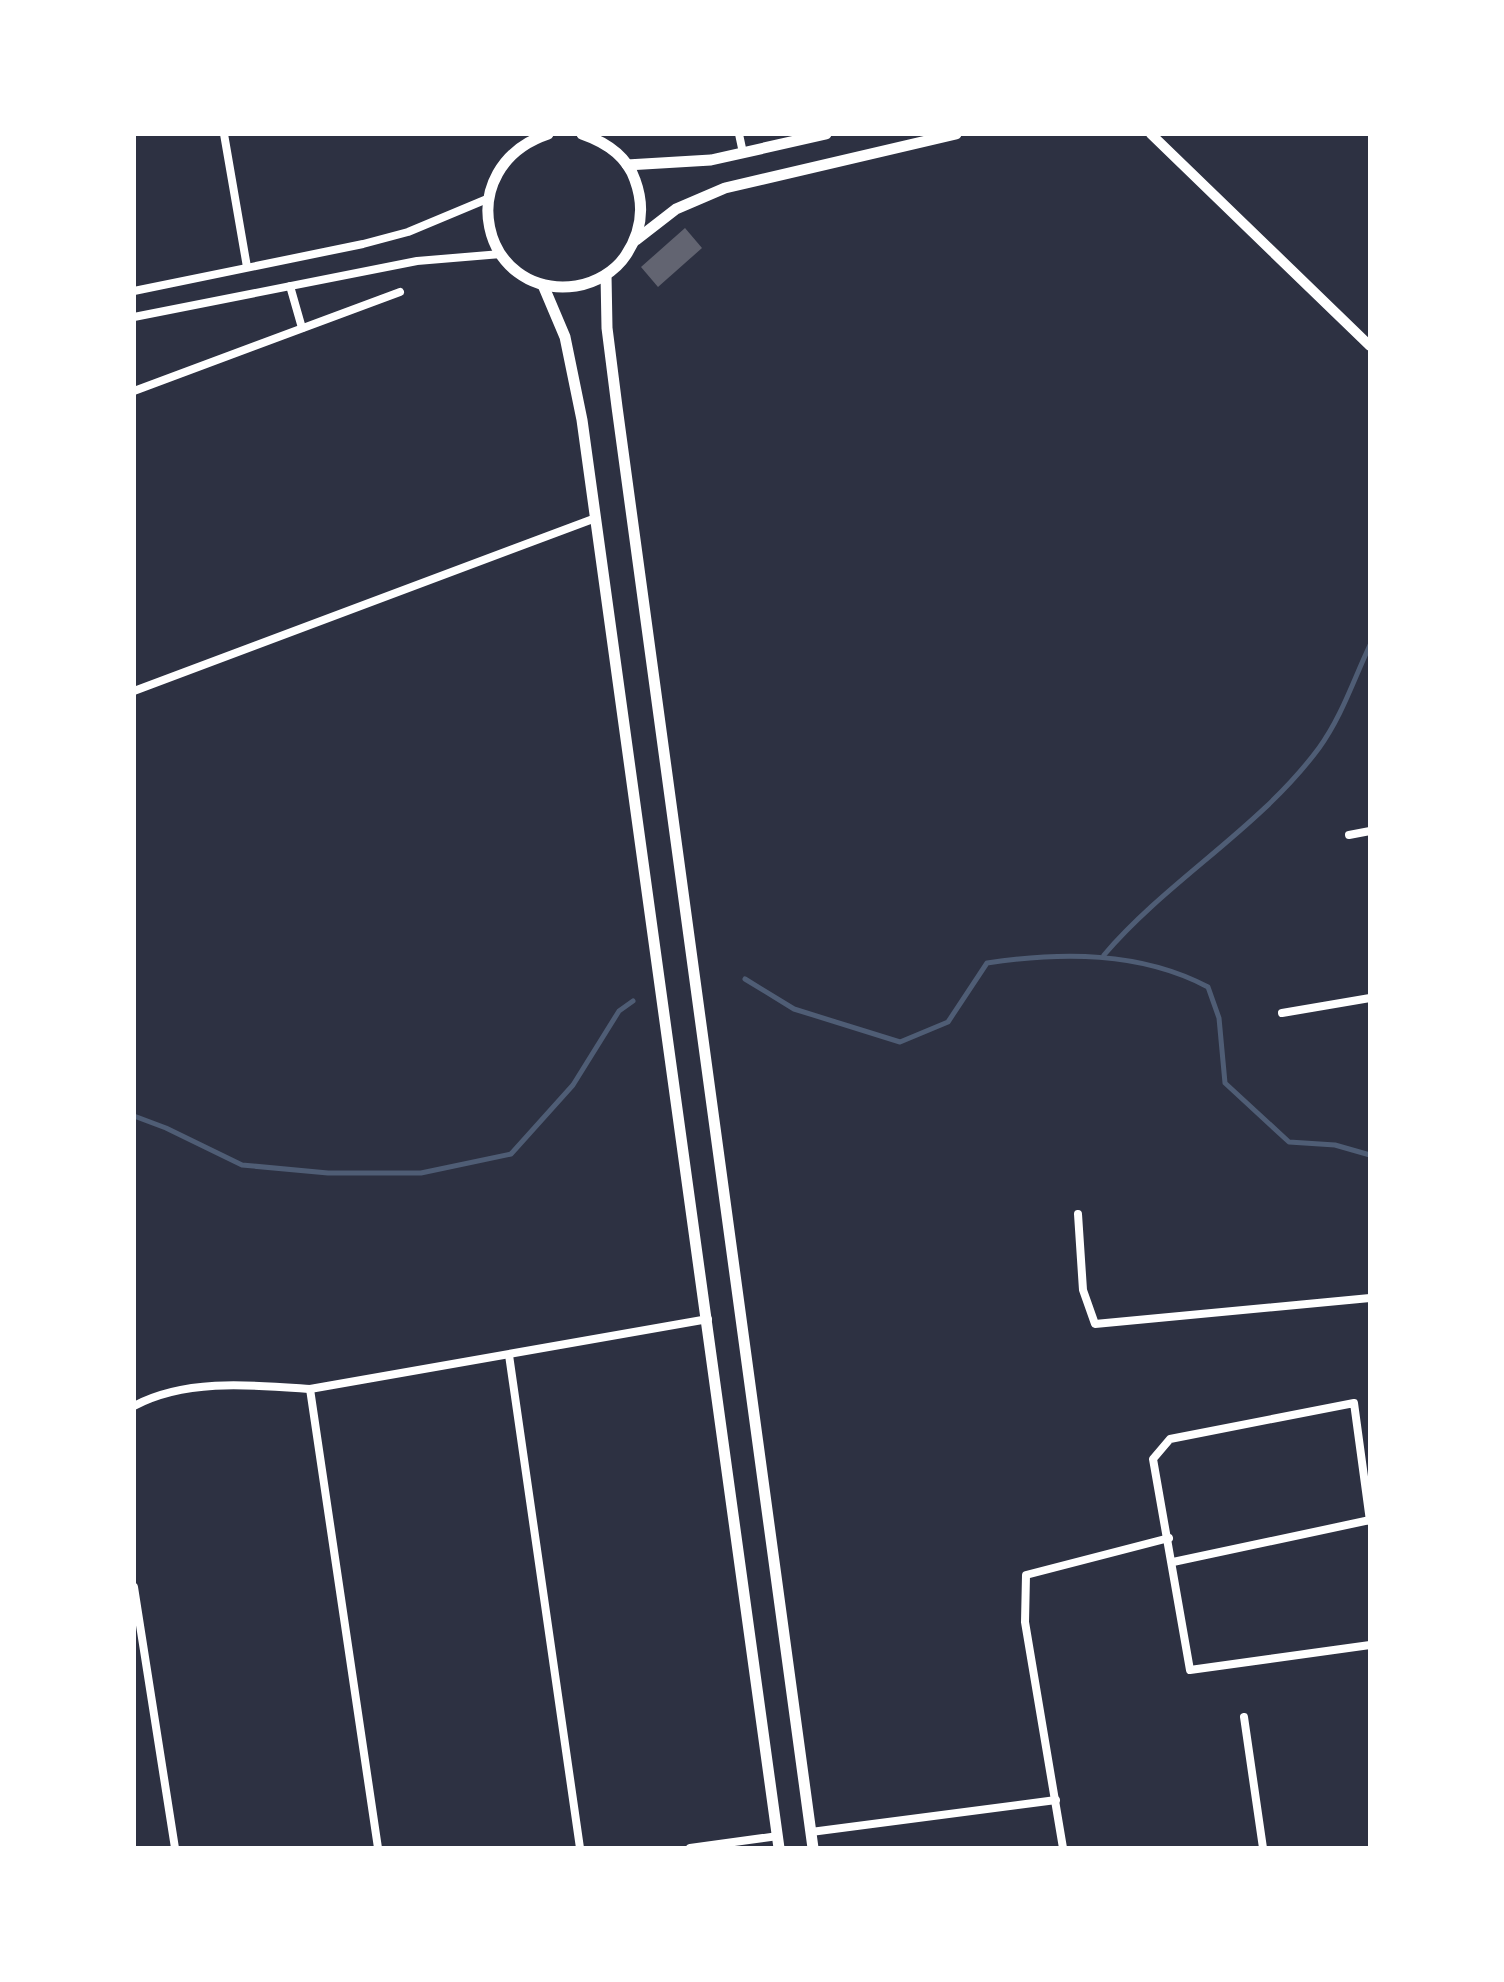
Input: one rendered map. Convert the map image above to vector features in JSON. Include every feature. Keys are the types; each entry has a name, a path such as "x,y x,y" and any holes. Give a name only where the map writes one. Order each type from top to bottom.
{"main road":[{"path":"548,134 528,137 508,155 495,176 487,199 488,223 501,254 524,276 543,285 586,284 606,275 623,260 635,241 641,219 641,196 627,165 601,141 582,134"},
{"path":"627,165 711,160 826,134"},
{"path":"635,241 676,209 725,188 956,134"},
{"path":"606,275 607,328 619,422 813,1848"},
{"path":"543,285 565,337 576,386 709,1319 779,1842"}],"street":[{"path":"224,134 247,267"},
{"path":"739,134 743,153"},
{"path":"1151,134 1370,346"},
{"path":"134,291 408,232 487,199"},
{"path":"134,317 417,261 501,254"},
{"path":"290,286 302,328"},
{"path":"134,391 400,292"},
{"path":"134,691 593,519"},
{"path":"1349,835 1370,831"},
{"path":"1282,1013 1370,998"},
{"path":"1078,1214 1083,1290 1095,1324 1370,1298"},
{"path":"134,1406 183,1391 212,1387 256,1385 310,1389 709,1319"},
{"path":"509,1355 580,1848"},
{"path":"310,1389 378,1848"},
{"path":"1173,1562 1370,1520 1354,1403 1170,1439 1153,1459 1190,1670 1370,1645"},
{"path":"1063,1848 1025,1622 1026,1575 1169,1538"},
{"path":"134,1587 175,1848"},
{"path":"1244,1717 1263,1848"},
{"path":"811,1832 1056,1800"},
{"path":"690,1848 779,1842"}],"building":[{"path":"685,228 702,248 658,287 641,267"}],"waterway":[{"path":"1104,955 1129,928 1242,829 1295,777 1319,748 1334,723 1370,645"},
{"path":"745,979 794,1009 900,1042 948,1022 987,963 1072,956 1100,957 1155,967 1208,987 1219,1018 1225,1083 1289,1142 1335,1145 1370,1155"},
{"path":"134,1116 242,1165 328,1173 421,1173 511,1154 573,1085 619,1011 633,1001"}]}
